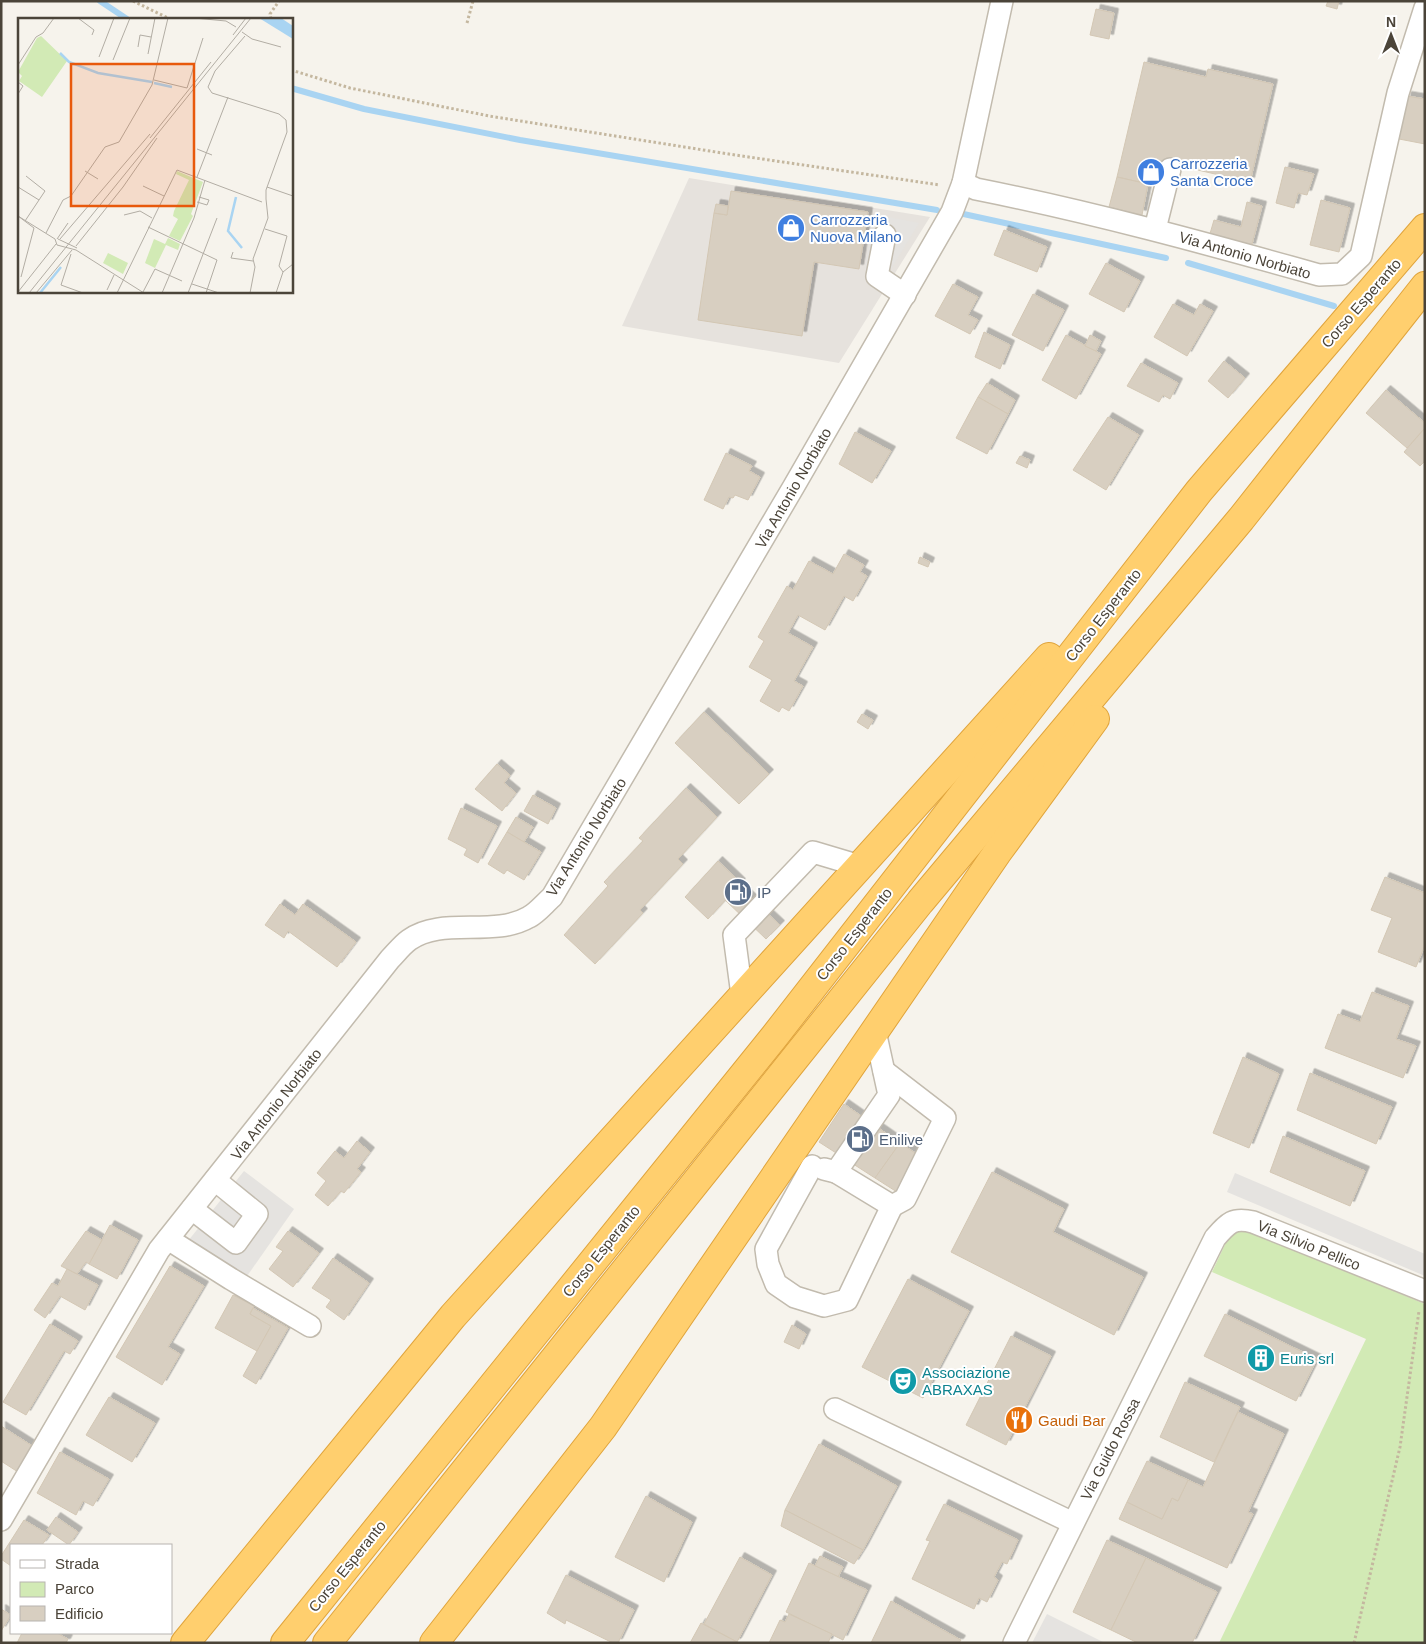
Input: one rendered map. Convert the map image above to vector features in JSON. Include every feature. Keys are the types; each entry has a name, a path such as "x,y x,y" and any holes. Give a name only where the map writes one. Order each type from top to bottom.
{"highway":[{"name":"Corso Esperanto","path":"285,1643 774,1037 1199,491 1425,228"},
{"name":"Corso Esperanto","path":"327,1643 920,902 1241,519 1425,286"},
{"path":"186,1643 453,1316 1199,491"},
{"path":"434,1643 603,1427 799,1162 875,1031 997,853 1241,519"}],"street":[{"name":"Via Antonio Norbiato","path":"1,1520 146,1270 168,1239 390,959 410,939 431,931 455,928 504,927 530,917 552,896 937,242 963,183 1002,1"},
{"name":"Via Antonio Norbiato","path":"963,183 976,189 1066,206 1155,229 1318,275 1342,274 1361,256 1398,93 1425,8"},
{"path":"1155,229 1170,169"},
{"path":"885,235 877,276 905,295"},
{"path":"742,996 734,935 813,852 860,866"},
{"path":"836,1172 889,1095 875,1031"},
{"path":"884,1071 945,1118 905,1199 892,1206 847,1300 824,1306 795,1297 776,1284 768,1264 766,1249 799,1162 836,1172 892,1206"},
{"path":"192,1209 236,1243 257,1214 215,1180"},
{"name":"Via Silvio Pellico","path":"1207,1255 1215,1238 1227,1225 1240,1219 1253,1222 1425,1291"},
{"path":"168,1239 310,1326"},
{"name":"Via Guido Rossa","path":"1020,1640 1073,1523 1207,1255"},
{"path":"835,1409 1073,1523"}],"path":[{"path":"134,1 168,18"},
{"path":"271,18 270,14 279,1"},
{"path":"467,24 473,1"},
{"path":"292,70 350,88 489,116 937,185 963,183"},
{"path":"1354,1643 1400,1447 1419,1312 1425,1291"}],"shaded area":[{"path":"689,178 930,217 839,363 622,326"},
{"path":"873,214 919,223 888,274 865,270"},
{"path":"244,1171 294,1209 245,1279 188,1241"},
{"path":"1235,1173 1425,1254 1425,1276 1227,1192"},
{"path":"1047,1614 1105,1643 1032,1643"}],"green space":[{"path":"1245,1229 1425,1304 1425,1643 1219,1643 1366,1339 1212,1272 1229,1236"}],"building":[{"path":"1328,1 1339,1 1337,9 1326,6"},
{"path":"1096,9 1114,13 1109,39 1090,35"},
{"path":"1144,62 1206,77 1208,69 1273,84 1250,182 1154,160 1148,184 1117,177"},
{"path":"1407,96 1425,99 1425,144 1399,139"},
{"path":"1285,167 1314,174 1307,195 1298,193 1294,208 1276,203"},
{"path":"1117,177 1148,184 1142,215 1109,207"},
{"path":"731,191 868,212 859,269 814,262 802,336 698,320 714,213 727,215"},
{"path":"1321,200 1350,208 1339,252 1310,245"},
{"path":"1247,202 1262,206 1251,248 1209,237 1214,220 1241,227"},
{"path":"716,204 728,206 727,215 714,213"},
{"path":"1004,230 1047,247 1037,272 994,255"},
{"path":"1106,263 1140,281 1124,312 1089,294"},
{"path":"953,284 978,297 968,315 978,320 970,334 935,316"},
{"path":"1033,294 1064,310 1043,351 1012,335"},
{"path":"1173,304 1194,315 1200,304 1213,311 1187,356 1154,337"},
{"path":"984,332 1010,345 1000,369 975,357"},
{"path":"1066,335 1101,354 1076,399 1042,380"},
{"path":"1090,335 1101,341 1096,351 1085,346"},
{"path":"1224,361 1245,378 1228,398 1208,381"},
{"path":"1141,363 1178,383 1170,399 1163,395 1159,402 1127,386"},
{"path":"987,383 1015,400 1008,414 978,397"},
{"path":"1386,390 1425,423 1425,428 1407,448 1366,413"},
{"path":"978,397 1008,414 987,454 956,438"},
{"path":"1108,417 1139,435 1106,490 1073,470"},
{"path":"1425,428 1425,461 1420,466 1404,452"},
{"path":"855,432 891,451 872,483 839,464"},
{"path":"726,453 752,466 749,471 760,477 748,500 735,495 733,498 729,497 723,509 704,500"},
{"path":"1020,456 1030,460 1027,468 1016,463"},
{"path":"844,554 864,565 860,572 867,576 853,601 844,596 825,630 798,615 788,633 813,647 794,681 803,686 789,711 782,707 779,712 760,701 772,680 749,667 764,641 758,637 787,586 793,590 809,561 833,574"},
{"path":"920,557 930,562 928,567 918,563"},
{"path":"704,712 769,774 739,804 675,743"},
{"path":"862,714 873,720 868,729 857,722"},
{"path":"497,764 510,775 504,783 516,793 502,811 475,789"},
{"path":"686,788 717,817 678,859 683,864 640,910 643,913 595,964 564,935 608,886 604,882 643,841 639,838"},
{"path":"533,795 556,808 548,824 524,811"},
{"path":"461,808 497,826 478,863 464,855 467,849 448,839"},
{"path":"516,817 533,827 524,842 507,832"},
{"path":"507,832 541,852 524,880 507,870 504,874 488,864"},
{"path":"718,861 741,883 708,919 685,897"},
{"path":"1385,877 1425,893 1425,945 1416,967 1378,952 1392,918 1371,910"},
{"path":"738,886 780,925 766,939 725,900"},
{"path":"280,904 295,915 303,904 356,942 337,967 288,931 284,938 265,925"},
{"path":"1372,992 1409,1006 1396,1039 1416,1046 1403,1078 1325,1048 1338,1014 1360,1022"},
{"path":"1243,1057 1279,1074 1249,1148 1213,1133"},
{"path":"1310,1073 1392,1107 1376,1144 1297,1110"},
{"path":"844,1104 900,1143 875,1178 819,1142"},
{"path":"1283,1136 1365,1171 1350,1206 1270,1172"},
{"path":"357,1141 370,1152 357,1169 361,1172 344,1193 341,1191 328,1206 315,1195 326,1181 317,1173 335,1151 344,1158"},
{"path":"900,1143 920,1156 897,1192 875,1178"},
{"path":"992,1172 1064,1209 1053,1232 1143,1277 1114,1335 951,1252"},
{"path":"110,1225 138,1240 117,1279 89,1264"},
{"path":"86,1231 102,1240 89,1264 86,1262 77,1274 61,1266"},
{"path":"288,1231 319,1253 293,1287 269,1269 283,1251 276,1247"},
{"path":"333,1258 369,1283 344,1320 326,1307 331,1300 312,1288"},
{"path":"170,1266 204,1286 168,1347 180,1354 162,1385 116,1357"},
{"path":"67,1269 98,1285 85,1310 60,1296 45,1318 34,1310 52,1283 58,1286"},
{"path":"908,1279 969,1311 923,1398 862,1367"},
{"path":"233,1295 254,1306 250,1314 271,1326 257,1351 215,1328"},
{"path":"253,1308 288,1328 256,1384 243,1376 271,1326 250,1314"},
{"name":"Euris srl","path":"1225,1314 1317,1359 1296,1401 1204,1356"},
{"path":"50,1324 78,1341 70,1354 64,1351 26,1415 3,1402"},
{"path":"792,1325 806,1334 799,1349 784,1342"},
{"path":"1011,1336 1051,1356 1006,1445 966,1425"},
{"path":"1185,1382 1240,1407 1214,1462 1160,1437"},
{"path":"109,1397 155,1423 132,1462 86,1435"},
{"path":"1238,1412 1284,1434 1248,1512 1253,1514 1227,1568 1119,1519 1127,1502 1162,1519 1172,1498 1178,1501 1188,1480 1203,1487"},
{"path":"1,1426 34,1447 18,1472 1,1461"},
{"path":"819,1444 897,1486 863,1550 785,1510"},
{"path":"60,1452 109,1479 93,1506 83,1501 76,1515 37,1493"},
{"path":"1147,1461 1188,1480 1178,1501 1172,1498 1162,1519 1127,1502"},
{"path":"646,1496 692,1522 664,1582 615,1557"},
{"path":"944,1504 1018,1540 1007,1564 1002,1562 994,1577 998,1580 987,1602 979,1598 974,1609 912,1579 930,1541 926,1540"},
{"path":"785,1510 863,1550 854,1564 781,1526"},
{"path":"56,1517 78,1532 70,1544 68,1544 47,1530"},
{"path":"24,1520 49,1535 43,1544 10,1544 10,1565 1,1559 1,1556"},
{"path":"1107,1540 1146,1558 1111,1630 1073,1612"},
{"path":"820,1556 843,1567 838,1577 815,1566"},
{"path":"740,1557 772,1575 737,1642 704,1624"},
{"path":"1146,1558 1217,1592 1192,1643 1138,1643 1111,1630"},
{"path":"809,1563 867,1590 843,1640 786,1612"},
{"path":"566,1575 634,1610 618,1643 613,1643 566,1620 565,1624 547,1613"},
{"path":"891,1601 961,1640 959,1643 871,1643"},
{"path":"1,1609 10,1614 10,1617 1,1631"},
{"path":"789,1614 832,1634 828,1643 769,1643 780,1620 785,1622"},
{"path":"701,1623 737,1642 690,1643"},
{"path":"22,1634 59,1634 68,1639 66,1643 17,1643"}],"waterway":[{"path":"100,1 126,18"},
{"path":"292,88 364,109 520,140 937,210"},
{"path":"959,213 1166,258"},
{"path":"1188,263 1334,306"}],"place":[{"name":"Carrozzeria Santa Croce","path":"1151,172"},
{"name":"Carrozzeria Nuova Milano","path":"791,228"},
{"name":"IP","path":"738,892"},
{"name":"Enilive","path":"860,1139"},
{"name":"Euris srl","path":"1261,1358"},
{"name":"Associazione ABRAXAS","path":"903,1381"},
{"name":"Gaudi Bar","path":"1019,1420"}]}
